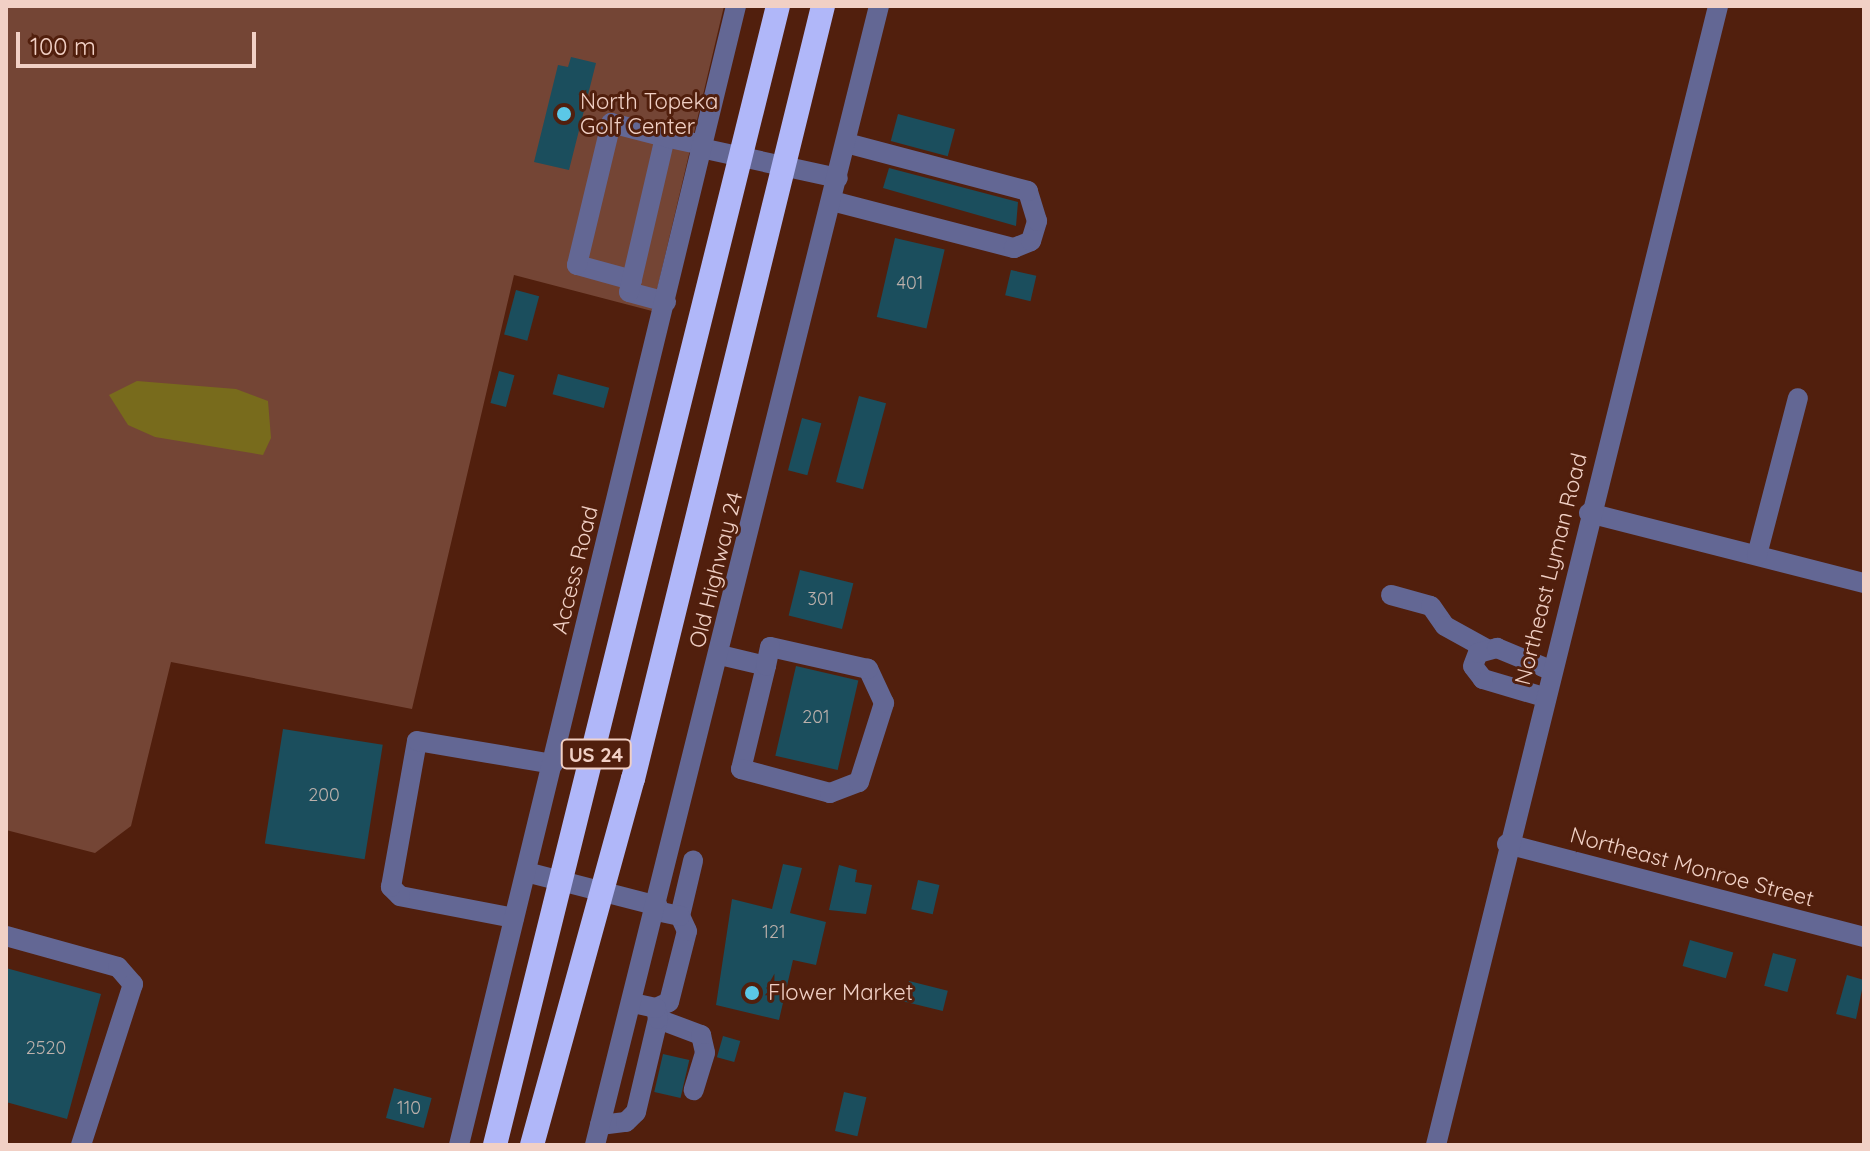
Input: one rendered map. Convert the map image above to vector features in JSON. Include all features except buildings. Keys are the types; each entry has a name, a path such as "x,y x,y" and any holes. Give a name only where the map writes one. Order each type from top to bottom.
{"highway":[{"name":"US 24","path":"495,1145 565,882 778,6"},
{"name":"US 24","path":"532,1145 604,891 823,6"}],"street":[{"name":"Access Road","path":"459,1145 736,6"},
{"name":"Old Highway 24","path":"598,1135 664,882 879,6"},
{"name":"Northeast Lyman Road","path":"1436,1145 1550,670 1718,6"},
{"path":"632,280 577,265 611,123 838,178"},
{"path":"665,137 629,292 666,302"},
{"path":"832,201 1014,248 1031,241 1037,221 1028,191 846,143"},
{"path":"1757,555 1798,398"},
{"path":"1589,513 1864,583"},
{"path":"1391,595 1431,606 1445,626 1485,648 1550,670"},
{"path":"770,647 868,669 884,703 859,782 830,793 741,769 766,666 770,647"},
{"path":"1485,648 1475,674 1544,697"},
{"path":"720,655 766,666"},
{"path":"514,918 400,896 391,887 417,741 553,764"},
{"name":"Northeast Monroe Street","path":"1507,844 1864,937"},
{"path":"598,1135 626,1122 636,1112 657,1014 669,1002 687,931 680,916 693,861"},
{"path":"526,872 604,891 680,916"},
{"path":"664,882 687,887"},
{"path":"6,936 118,967 133,984 81,1145"},
{"path":"632,1003 701,1035 705,1053 694,1090"}],"shaded area":[{"name":"North Topeka Golf Center","path":"6,6 724,6 652,311 514,275 412,709 171,662 131,826 95,853 6,830"},
{"path":"137,381 236,389 268,401 271,438 263,455 155,437 128,425 109,395"}],"place":[{"name":"North Topeka Golf Center","path":"564,114"},
{"name":"Flower Market","path":"752,993"}]}
